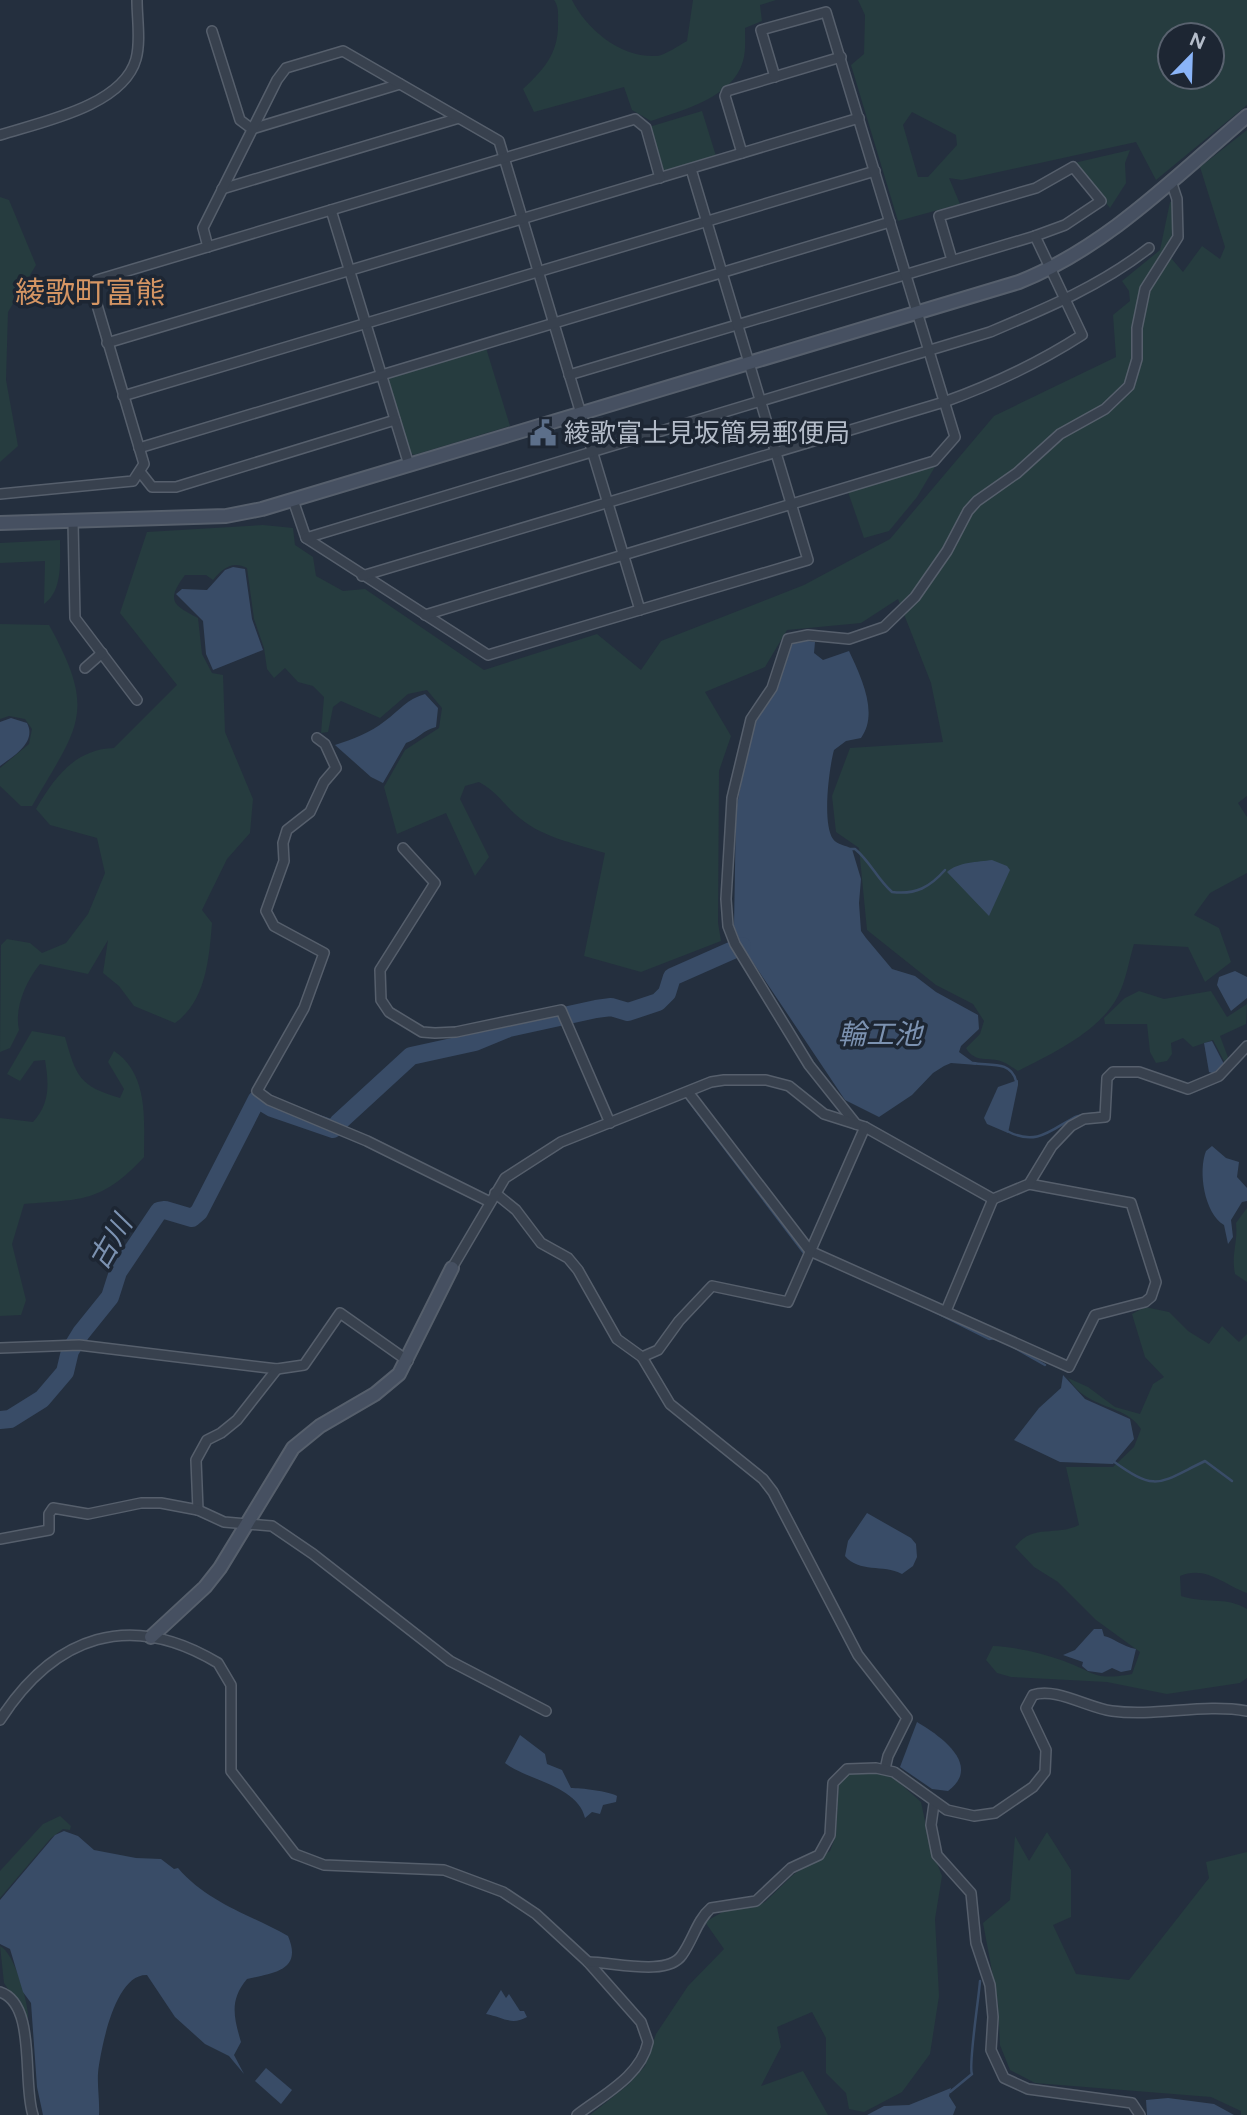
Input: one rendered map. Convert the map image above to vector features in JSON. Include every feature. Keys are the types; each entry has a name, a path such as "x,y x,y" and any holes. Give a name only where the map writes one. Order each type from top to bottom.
{"street":[{"path":"0,135 71,113 116,88 131,72 136,57 137,0"},
{"path":"425,615 934,461 955,437 826,12 761,30 775,78"},
{"path":"212,31 240,120 252,129"},
{"path":"208,247 203,228 277,80 286,68 343,51 499,141 640,610"},
{"path":"742,153 725,96 727,91 841,57"},
{"path":"252,129 400,83"},
{"path":"0,523 226,516 293,500 918,313 1050,270 1092,246 1247,116"},
{"path":"222,190 459,118"},
{"path":"107,343 859,118"},
{"path":"0,494 134,481 142,473 144,464 92,288 97,280 635,119 646,128 660,177"},
{"path":"569,375 1035,236 1065,225 1101,201 1073,167 1027,191 939,216 952,260"},
{"path":"293,500 306,538 488,655 808,560 691,169"},
{"path":"123,396 875,171"},
{"path":"860,1126 809,1065 737,948 728,926 726,899 732,798 751,719 772,688 788,639 795,635 849,639 884,627 915,597 947,551 968,511 977,501 1017,473 1060,434 1105,409 1129,386 1137,359 1137,328 1145,289 1178,237 1177,199 1171,181"},
{"path":"331,210 409,465"},
{"path":"139,448 890,222"},
{"path":"362,576 944,402 999,382 1082,335 1035,236"},
{"path":"306,538 990,332 1065,301 1112,275 1149,248"},
{"path":"142,473 152,487 176,487 395,420"},
{"path":"73,521 75,618 137,700"},
{"path":"85,668 102,653"},
{"path":"317,738 325,744 336,768 324,782 310,812 287,830 284,861 266,911 274,926 324,953 304,1008 257,1091 269,1100 367,1141 516,1210 541,1243 568,1258 578,1270 617,1339 642,1357 670,1404 768,1484 858,1655 907,1718 888,1756 885,1769"},
{"path":"403,848 436,883 380,971 381,1000 388,1012 422,1031 435,1033 456,1032 561,1010 610,1123"},
{"path":"1029,1184 1052,1146 1071,1126 1084,1119 1105,1117 1107,1078 1114,1072 1139,1072 1188,1089 1219,1076 1247,1046"},
{"path":"151,1637 205,1587 293,1448 320,1426 394,1379 408,1361 452,1268 505,1178 544,1152 610,1123 724,1080 777,1082 789,1086 824,1114 860,1126 993,1199"},
{"path":"688,1092 810,1251 1069,1367 1095,1315 1151,1297 1156,1282 1141,1241 1135,1207 1131,1203 1029,1184 993,1199 946,1311"},
{"path":"642,1357 658,1350 674,1327 712,1286 788,1302 860,1126"},
{"path":"0,1348 75,1345 277,1369 304,1365 340,1313 408,1361"},
{"path":"198,1510 196,1460 206,1440 221,1433 237,1420 277,1369"},
{"path":"0,1539 49,1530 49,1514 53,1508 88,1514 151,1502 198,1510 219,1520 272,1526 313,1554 450,1661 546,1711"},
{"path":"0,1720 30,1684 78,1646 110,1634 133,1633 151,1637 209,1657 223,1669 231,1685 231,1771 295,1854 324,1865 444,1870 472,1878 522,1903 588,1962 640,2022 648,2042 634,2070 577,2115"},
{"path":"588,1962 658,1968 671,1965 682,1955 711,1908 756,1901 791,1868 824,1850 831,1835 833,1783 838,1775 855,1768 894,1772 934,1804 960,1814 995,1813 1041,1780 1048,1761 1046,1750 1026,1708 1028,1700 1040,1693 1110,1711 1247,1711"},
{"path":"934,1804 931,1825 937,1855 971,1893 976,1943 989,1985 993,2017 991,2050 1004,2078 1028,2089 1132,2103 1140,2115"},
{"path":"0,1992 11,1997 20,2009 25,2031 27,2100 33,2115"}],"green space":[{"path":"554,0 572,0 587,22 618,47 657,56 687,41 693,0 776,0 760,5 762,21 745,28 743,61 729,84 705,101 651,121 632,110 624,87 534,112 523,89 544,67 553,52 558,33"},
{"path":"858,0 1247,0 1247,105 1156,180 1136,142 962,180 949,178 960,204 898,221 851,65 864,54 865,15","holes":["912,112 956,135 957,145 928,177 918,177 903,125"]},
{"path":"702,111 716,156 667,171 662,169 649,127"},
{"path":"1247,130 1247,796 1238,803 1247,817 1247,873 1210,893 1194,915 1219,928 1231,962 1205,982 1188,947 1134,944 1121,990 1110,1009 1074,1040 1018,1071 998,1060 978,1058 970,1053 966,1048 980,1034 984,1021 973,1004 936,985 867,930 859,848 836,832 832,796 850,748 943,742 931,683 898,599 861,623 787,630 765,667 705,692 731,736 719,771 718,923 721,941 641,972 584,956 605,853 557,838 524,822 495,793 479,782 465,786 460,799 489,857 475,876 446,813 397,834 384,787 405,750 439,728 442,708 427,690 408,694 380,718 341,701 333,707 328,732 321,733 324,697 313,686 298,682 285,668 274,678 267,669 264,648 254,619 247,568 232,565 213,580 206,575 185,575 174,597 178,606 198,618 202,654 212,673 223,675 225,732 253,799 250,833 227,859 202,910 212,923 207,965 200,991 185,1014 175,1023 134,1006 119,986 103,973 108,940 88,974 40,964 22,995 18,1013 19,1030 10,1048 0,1052 1,945 7,939 30,943 42,953 66,943 88,914 105,873 97,838 50,825 36,809 67,767 88,754 114,748 177,685 120,613 147,532 263,525 293,528 295,545 313,557 316,576 343,591 365,589 484,670 597,634 641,670 661,641 804,585 890,539 994,416 1116,357 1113,315 1130,301 1129,291 1122,281 1160,250 1170,202 1173,202 1171,258 1183,272 1202,246 1220,259 1225,247 1200,167"},
{"path":"1130,150 1125,163 1126,183 1110,208 1074,163"},
{"path":"0,197 9,200 36,265 8,312 6,380 18,446 0,462"},
{"path":"486,348 510,426 414,455 409,452 387,383 390,377"},
{"path":"936,465 917,497 889,531 864,538 848,492"},
{"path":"60,540 57,584 55,591 44,604 45,561 0,563 0,543"},
{"path":"0,624 49,625 73,679 77,700 71,737 32,806 21,806 0,786 0,768 29,744 32,729 25,719 9,716 0,719"},
{"path":"1139,991 1164,999 1211,991 1227,1017 1247,1004 1246,1024 1220,1036 1229,1060 1225,1063 1213,1040 1193,1047 1183,1038 1171,1043 1172,1054 1167,1061 1156,1063 1150,1052 1147,1024 1105,1024 1104,1018 1125,998"},
{"path":"32,1031 65,1037 72,1061 81,1078 96,1089 120,1098 124,1089 108,1062 114,1051 125,1061 139,1085 142,1099 144,1157 103,1191 77,1199 24,1204 12,1244 26,1300 21,1315 0,1316 0,1118 33,1122 43,1108 47,1085 45,1060 34,1061 20,1081 7,1074"},
{"path":"1247,1208 1247,1282 1235,1274 1234,1260 1236,1223"},
{"path":"1145,1307 1169,1312 1188,1331 1209,1344 1222,1326 1239,1342 1247,1334 1247,1593 1207,1574 1189,1573 1180,1576 1181,1596 1223,1601 1247,1609 1247,1678 1240,1683 1167,1694 1107,1682 1011,1677 997,1673 986,1660 993,1646 1047,1655 1096,1675 1110,1677 1132,1674 1140,1652 1096,1620 1058,1582 1034,1567 1015,1547 1029,1535 1079,1525 1066,1467 1113,1467 1134,1447 1141,1429 1134,1421 1086,1396 1076,1389 1068,1378 1088,1387 1115,1407 1140,1414 1153,1384 1164,1377 1145,1357 1132,1314"},
{"path":"852,1772 880,1773 895,1779 921,1802 930,1845 942,1876 935,1919 939,1996 930,2054 902,2092 864,2112 849,2109 846,2093 826,2073 826,2038 812,2012 777,2027 781,2047 761,2086 803,2071 828,2115 590,2115 628,2085 645,2066 656,2034 688,1986 724,1949 705,1922 728,1909 754,1907 765,1902 794,1874 830,1851 836,1835 839,1781"},
{"path":"60,1816 71,1826 70,1830 63,1829 51,1838 0,1898 0,1871 43,1824"},
{"path":"1047,1832 1071,1870 1071,1917 1053,1925 1076,1974 1129,1980 1209,1878 1206,1862 1247,1852 1247,2115 1241,2115 1241,2111 1211,2097 1035,2083 1010,2070 1000,2045 998,2003 983,1923 1010,1900 1015,1836 1029,1861"},
{"path":"0,1946 15,1968 28,2019 4,1983"}],"water":[{"path":"233,567 245,569 252,619 263,650 213,670 206,654 203,621 176,594 182,589 207,590 225,570"},
{"name":"輪工池","path":"801,640 815,642 814,653 823,660 849,651 866,695 868,718 861,738 846,741 834,750 827,809 833,839 852,849 861,879 861,931 892,969 915,976 936,992 978,1015 979,1029 961,1046 959,1052 977,1065 951,1063 944,1066 933,1073 912,1095 879,1117 845,1100 742,946 734,926 736,810 753,722 793,643"},
{"path":"425,694 438,708 436,727 406,743 383,783 371,777 335,745 373,729 408,702"},
{"path":"11,718 27,723 29,736 22,748 0,766 0,722"},
{"path":"992,860 1010,870 989,916 947,872 962,864"},
{"path":"1235,971 1247,977 1247,998 1231,1011 1217,985 1219,977"},
{"path":"1212,1041 1225,1066 1215,1074 1209,1072 1204,1043"},
{"path":"1018,1080 1008,1133 987,1124 984,1118 998,1087"},
{"path":"1212,1146 1226,1158 1239,1162 1237,1177 1247,1188 1247,1201 1242,1202 1231,1220 1233,1237 1228,1244 1224,1225 1212,1211 1204,1191 1204,1159 1206,1151"},
{"path":"1063,1375 1085,1399 1130,1419 1134,1439 1113,1464 1060,1462 1014,1440 1039,1408 1061,1388"},
{"path":"867,1513 911,1538 916,1544 917,1557 913,1566 902,1574 857,1565 845,1556 848,1541"},
{"path":"1094,1629 1102,1629 1104,1636 1136,1649 1131,1670 1121,1672 1112,1668 1102,1673 1088,1671 1082,1666 1083,1662 1063,1655 1075,1650"},
{"path":"917,1722 946,1743 959,1761 961,1771 958,1781 948,1791 932,1789 900,1767"},
{"path":"520,1735 545,1754 547,1764 562,1770 571,1788 613,1794 617,1796 616,1802 603,1805 600,1814 592,1812 585,1818 573,1798 505,1763"},
{"path":"64,1831 78,1836 94,1850 136,1858 161,1859 174,1869 178,1868 216,1899 288,1936 292,1957 288,1963 275,1972 247,1979 237,1994 235,2017 241,2042 234,2055 244,2074 229,2056 205,2044 175,2017 147,1975 136,1978 127,1985 113,2011 98,2071 99,2115 43,2115 37,2087 31,2003 23,1992 10,1949 0,1944 0,1900 55,1835"},
{"path":"501,1990 506,1998 509,1994 527,2017 511,2021 486,2014"},
{"path":"266,2068 292,2090 281,2104 255,2081"},
{"path":"951,2088 949,2096 956,2107 953,2115 867,2115 884,2106 909,2105"},
{"path":"1168,2098 1214,2104 1234,2115 1147,2115 1146,2100"}],"waterway":[{"path":"848,849 855,849 892,892 915,891 934,881 945,870"},
{"name":"古川","path":"338,1123 411,1056 475,1042 509,1028 596,1009 611,1007 628,1012 658,1002 667,993 672,977 742,946"},
{"path":"973,1063 1004,1067 1013,1074 1016,1081"},
{"path":"685,1096 804,1253"},
{"name":"古川","path":"0,1420 10,1419 42,1399 65,1372 70,1351 110,1297 118,1272 159,1211 165,1210 192,1218 199,1212 257,1099 272,1108 333,1129"},
{"path":"1007,1131 1036,1137 1077,1116 1098,1113"},
{"path":"933,1311 989,1339 996,1338"},
{"path":"1008,1344 1045,1365"},
{"path":"1113,1461 1139,1478 1149,1481 1167,1479 1205,1461 1232,1481"},
{"path":"950,2092 972,2074 980,1981"}],"place":[{"name":"綾歌富士見坂簡易郵便局","path":"543,433"}],"district":[{"name":"綾歌町富熊","path":"90,293"}]}
